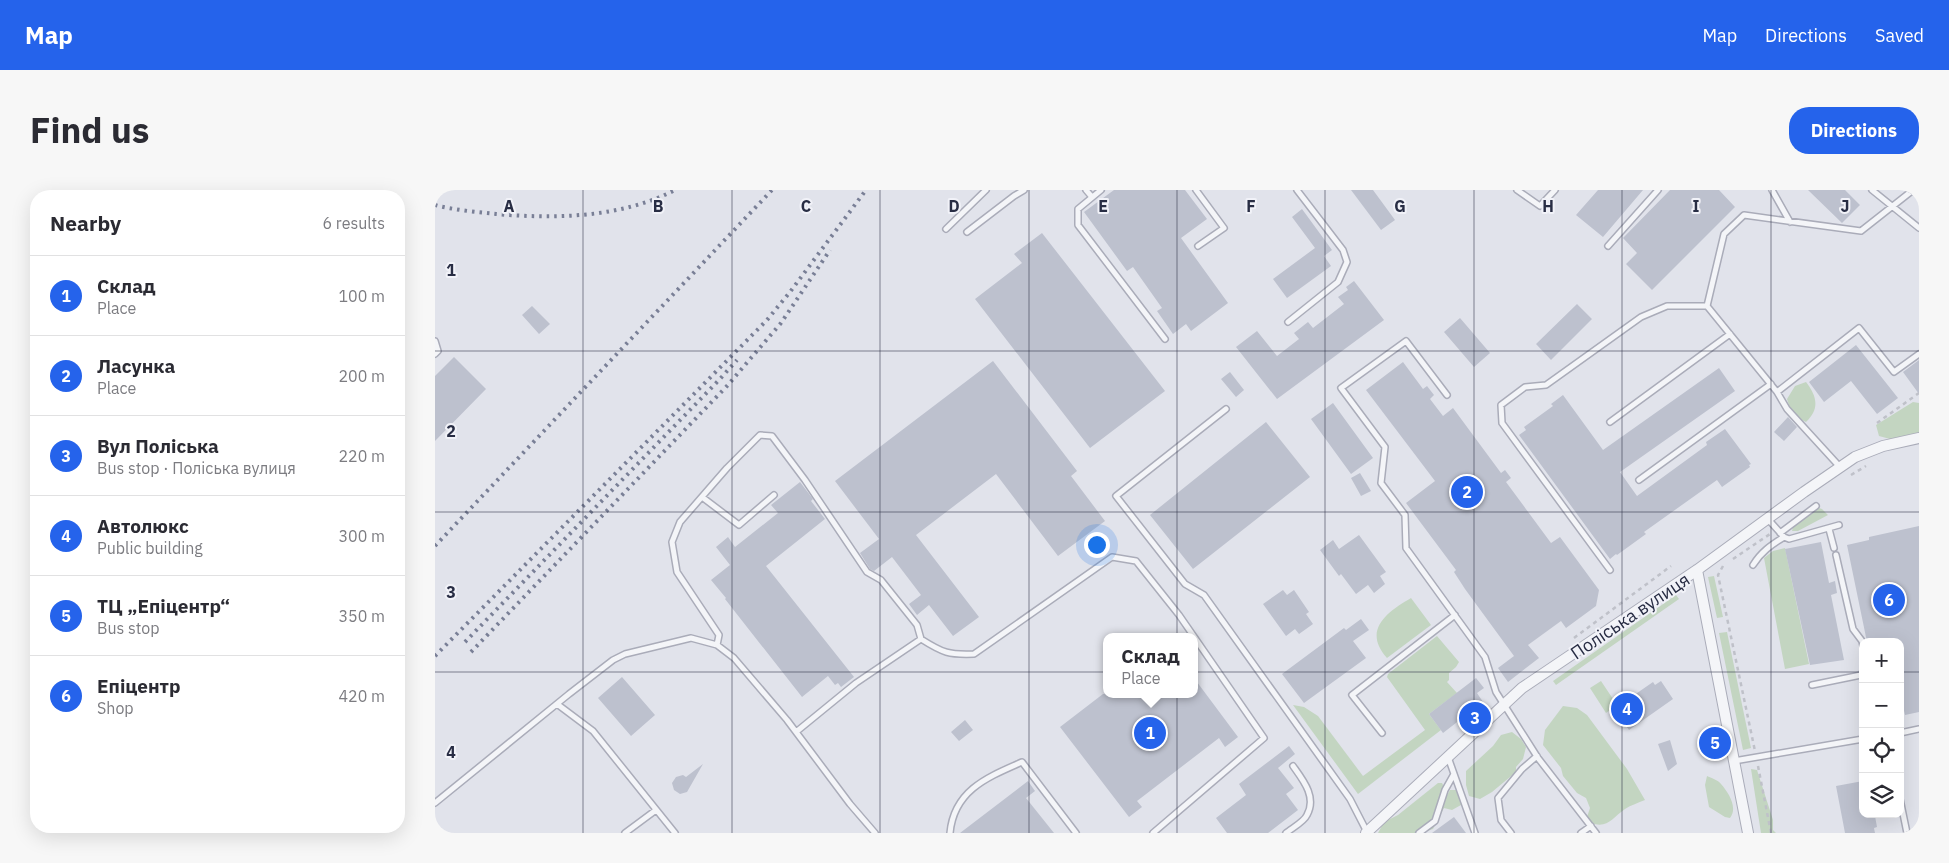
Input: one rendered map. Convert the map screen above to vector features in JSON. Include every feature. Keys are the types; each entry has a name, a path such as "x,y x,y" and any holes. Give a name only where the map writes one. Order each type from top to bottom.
{"street":[{"name":"Поліська вулиця","path":"1366,833 1522,688 1697,570 1767,518 1855,457 1883,446 1919,438"},
{"path":"1697,570 1748,833"}],"lane":[{"path":"946,229 986,190"},
{"path":"967,232 1013,196 1024,190"},
{"path":"1086,190 1092,197"},
{"path":"1101,190 1078,210 1078,225 1165,339"},
{"path":"1196,190 1224,228 1198,246"},
{"path":"1288,322 1338,282 1347,262 1343,250 1297,190"},
{"path":"1517,190 1540,206 1555,190"},
{"path":"1608,246 1658,190"},
{"path":"1772,190 1790,222"},
{"path":"1872,190 1893,205 1919,228"},
{"path":"1707,306 1724,234 1744,215 1861,231 1913,190"},
{"path":"1610,570 1502,423 1501,405 1525,387 1546,385 1641,318 1667,306 1707,306"},
{"path":"1707,306 1771,384 1787,409 1840,467"},
{"path":"1777,392 1859,328 1894,372 1919,354"},
{"path":"1610,422 1730,334"},
{"path":"435,341 438,351 435,354"},
{"path":"1447,395 1406,341 1341,388 1385,447 1381,484 1405,515 1406,548 1485,657 1496,692 1503,706 1537,756 1596,833"},
{"path":"1639,480 1771,384"},
{"path":"1226,409 1116,496 1185,584 1204,595 1350,799 1366,833"},
{"path":"717,645 719,635 677,572 672,542 680,522 759,435 772,436 805,480 867,572 881,580 917,625 921,639 934,648 951,655 974,654 1112,557 1137,561 1191,633"},
{"path":"702,497 739,525 774,495"},
{"path":"1753,565 1759,555 1816,506"},
{"path":"1767,518 1782,534 1796,538 1839,526"},
{"path":"1829,528 1834,548"},
{"path":"1836,555 1853,629 1860,638"},
{"path":"1382,733 1352,695 1455,615"},
{"path":"435,802 613,660 625,654 691,638 717,645 734,658 796,732 850,804 875,833"},
{"path":"796,732 856,683 921,639"},
{"path":"1153,833 1264,738 1198,642"},
{"path":"1812,684 1859,676"},
{"path":"557,704 593,731 675,833"},
{"path":"1904,731 1919,729"},
{"path":"1734,761 1859,740"},
{"path":"1511,833 1501,820 1498,798 1522,769 1537,756"},
{"path":"1448,757 1475,833"},
{"path":"950,833 951,820 964,795 989,777 1022,762 1076,833"},
{"path":"1286,833 1307,817 1311,804 1307,784 1293,766"},
{"path":"1419,833 1435,821 1445,790 1454,774"},
{"path":"625,833 656,810"},
{"path":"1904,818 1907,833"},
{"path":"1581,833 1591,826"}],"path":[{"path":"1877,423 1919,393"},
{"path":"1573,639 1671,566"},
{"path":"1718,575 1771,833"}],"green space":[{"path":"1806,382 1815,397 1815,407 1806,422 1793,413 1787,399 1795,386"},
{"path":"1913,402 1919,403 1919,433 1890,439 1879,436 1876,425"},
{"path":"1819,508 1828,515 1798,531 1792,531 1793,527"},
{"path":"1785,548 1809,664 1785,669 1764,558 1773,551"},
{"path":"1714,576 1723,617 1717,618 1708,577"},
{"path":"1676,595 1679,599 1556,685 1553,681"},
{"path":"1411,598 1431,625 1387,658 1380,648 1377,630 1386,616"},
{"path":"1727,632 1751,748 1743,750 1719,633"},
{"path":"1437,636 1459,662 1449,673 1449,680 1447,682 1457,693 1429,714 1441,730 1358,794 1293,705 1304,707 1318,716 1363,776 1425,730 1387,677 1388,674"},
{"path":"1601,681 1617,705 1606,713 1590,688"},
{"path":"1563,706 1577,708 1587,715 1627,769 1645,800 1620,812 1605,824 1600,825 1589,822 1587,817 1590,808 1586,798 1577,793 1563,776 1561,768 1543,745 1545,730"},
{"path":"1512,732 1521,739 1526,747 1523,759 1516,767 1516,772 1492,792 1480,799 1469,796 1466,785 1466,771 1493,746 1501,735"},
{"path":"1751,769 1757,770 1773,820 1773,830 1776,833 1761,833"},
{"path":"1707,776 1720,783 1729,796 1733,805 1730,818 1709,807 1705,785"},
{"path":"1438,783 1442,783 1444,787 1445,799 1450,790 1458,790 1461,805 1452,810 1444,808 1433,829 1421,833 1378,833 1384,822 1398,815"}],"building":[{"path":"1114,190 1185,190 1207,219 1181,238 1228,303 1191,331 1186,324 1173,334 1157,311 1162,308 1133,267 1127,271 1084,212"},
{"path":"1351,190 1373,190 1395,220 1381,230"},
{"path":"1598,190 1643,190 1603,237 1576,215"},
{"path":"1670,190 1719,190 1735,207 1652,290 1626,264 1637,253 1623,238"},
{"path":"1808,190 1845,190 1860,205 1842,223"},
{"path":"1302,209 1332,250 1324,256 1331,266 1287,298 1273,279 1315,248 1292,217"},
{"path":"1042,233 1165,391 1090,448 975,299 1022,263 1014,254"},
{"path":"1354,281 1384,320 1277,399 1236,347 1257,331 1277,356 1299,339 1294,333 1308,322 1313,328 1344,304 1338,297 1348,290 1346,287"},
{"path":"1577,304 1592,319 1551,360 1536,344"},
{"path":"532,306 550,324 539,334 522,315"},
{"path":"1460,318 1490,353 1474,367 1444,332"},
{"path":"1856,345 1898,398 1877,414 1851,381 1824,402 1809,382"},
{"path":"454,357 486,389 435,441 435,376"},
{"path":"1919,360 1919,394 1903,372"},
{"path":"993,361 1077,471 1071,476 1105,521 1058,556 996,474 916,535 979,617 953,636 929,605 917,615 909,604 921,595 892,557 874,571 870,569 860,553 879,539 835,481"},
{"path":"1403,362 1423,389 1427,386 1434,395 1430,399 1443,416 1453,408 1501,473 1505,470 1511,478 1506,482 1551,543 1560,537 1599,590 1596,606 1566,628 1561,621 1528,645 1539,658 1508,682 1498,668 1514,656 1465,589 1454,572 1456,570 1406,503 1435,481 1366,390"},
{"path":"1719,368 1735,391 1620,472 1637,496 1707,445 1706,442 1725,429 1751,464 1749,465 1750,467 1722,487 1717,480 1644,532 1646,534 1610,559 1519,435 1526,430 1524,427 1553,406 1551,404 1563,395 1603,450"},
{"path":"1230,372 1244,390 1236,397 1221,379"},
{"path":"1333,403 1373,458 1351,474 1311,419"},
{"path":"1788,417 1797,427 1784,441 1774,432"},
{"path":"1266,422 1310,477 1193,569 1150,515"},
{"path":"1360,473 1371,491 1361,496 1351,478"},
{"path":"800,482 813,499 811,501 825,519 766,566 854,677 841,687 838,683 835,685 828,676 802,697 711,580 730,565 716,547 728,537 735,547 778,513 771,505"},
{"path":"1919,526 1919,712 1905,715 1904,711 1904,638 1866,638 1847,545 1869,540 1869,537"},
{"path":"1359,535 1386,572 1380,576 1385,584 1374,593 1368,585 1356,594 1341,574 1339,576 1320,550 1333,540 1339,549"},
{"path":"1821,542 1829,583 1835,581 1837,593 1831,595 1844,660 1810,665 1785,549"},
{"path":"1283,590 1287,595 1294,590 1309,612 1306,614 1313,624 1299,634 1295,629 1286,636 1263,604"},
{"path":"1361,619 1369,630 1353,641 1366,658 1304,703 1282,674 1344,628 1346,630"},
{"path":"622,677 655,715 631,736 598,698"},
{"path":"1476,678 1484,688 1477,693 1483,702 1443,733 1429,714"},
{"path":"1661,681 1673,699 1629,730 1614,709 1653,682 1655,685"},
{"path":"1198,683 1238,737 1225,747 1219,738 1137,801 1142,807 1129,817 1060,727 1103,694 1103,698 1198,698"},
{"path":"965,720 973,730 959,741 951,732"},
{"path":"1670,740 1677,764 1668,771 1658,744"},
{"path":"1289,746 1295,754 1278,768 1294,788 1286,794 1298,810 1268,833 1227,833 1216,818 1246,795 1239,784"},
{"path":"703,764 687,792 680,794 674,790 672,783 676,777 683,775 686,777"},
{"path":"1028,781 1035,791 1026,798 1054,833 960,833"},
{"path":"1859,782 1859,818 1875,818 1877,827 1874,828 1875,833 1845,833 1836,786"},
{"path":"1454,817 1466,833 1432,833"}],"railway":[{"path":"435,205 457,210 518,216 564,216 610,211 633,206 675,190"},
{"path":"435,546 772,190"},
{"path":"435,656 767,320 866,190"},
{"path":"471,652 727,386 781,323 830,250"},
{"path":"465,642 737,360"}],"place":[{"name":"Ласунка","path":"1467,492"},
{"name":"Епіцентр","path":"1889,600"},
{"name":"Автолюкс","path":"1627,709"},
{"name":"Вул Поліська","path":"1475,718"},
{"name":"Склад","path":"1150,733"},
{"name":"ТЦ „Епіцентр“","path":"1715,743"}]}
